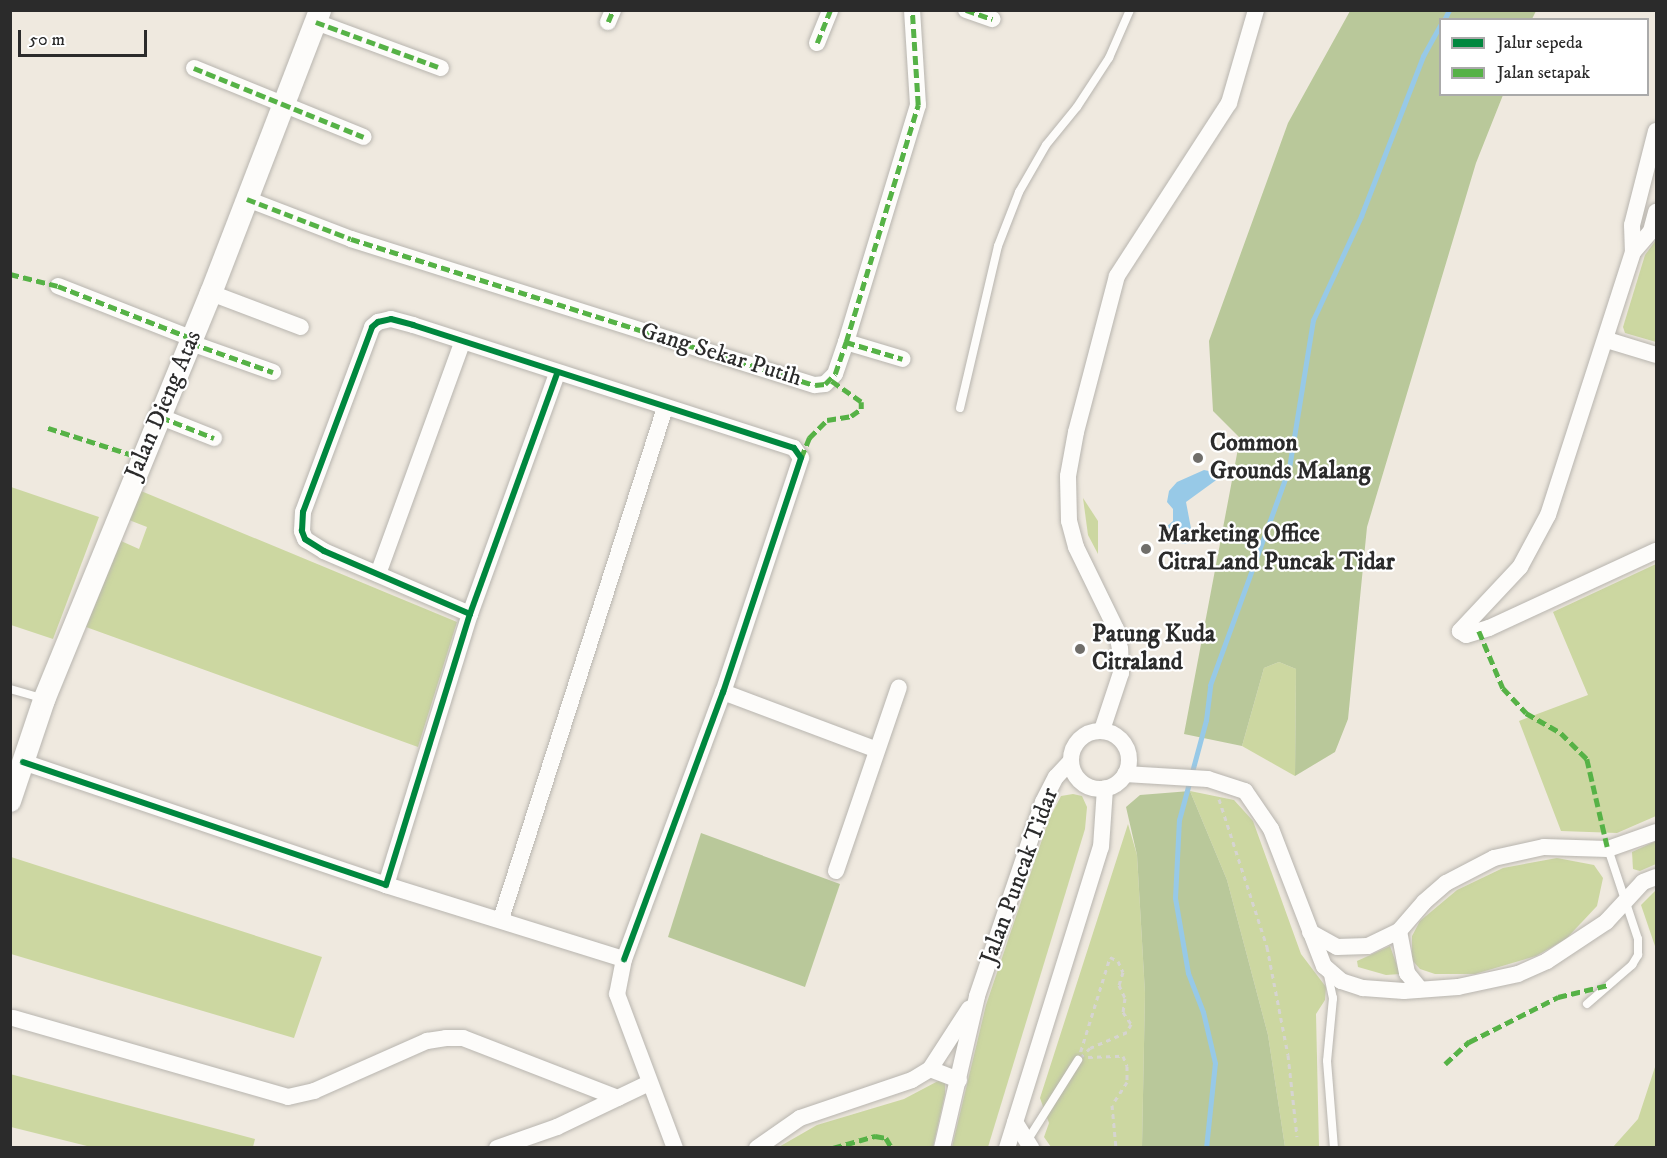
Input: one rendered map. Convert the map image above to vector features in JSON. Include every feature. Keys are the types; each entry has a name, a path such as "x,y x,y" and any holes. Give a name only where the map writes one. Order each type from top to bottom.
{"street":[{"path":"817,43 830,10"},
{"name":"Gang Sekar Putih","path":"247,199 351,238 815,385 831,381 846,342 918,105 919,78 912,10"},
{"path":"966,10 992,19"},
{"path":"1102,730 1120,673 1120,649 1116,628 1076,547 1069,521 1068,476 1076,432 1117,276 1229,104 1256,10"},
{"path":"318,16 441,68"},
{"name":"Jalan Dieng Atas","path":"10,801 44,700 192,341 318,16"},
{"path":"194,68 286,102 363,136"},
{"path":"1656,131 1632,225 1633,252 1607,340 1540,533 1520,567 1460,631 1466,635 1489,628 1656,551"},
{"path":"1633,252 1651,231 1656,212"},
{"path":"58,286 273,372"},
{"path":"211,293 301,327"},
{"path":"470,614 305,539 303,512 372,327 391,319 794,448 801,458 723,692 624,959 617,994 675,1148"},
{"path":"1607,340 1656,355"},
{"path":"846,342 903,359"},
{"path":"378,574 462,343"},
{"path":"386,885 470,614 557,374"},
{"path":"501,919 665,408"},
{"path":"161,417 214,438"},
{"path":"836,871 875,749 898,687"},
{"path":"723,692 875,749"},
{"path":"1125,774 1127,750 1117,736 1102,730 1079,739 1071,761 1082,783 1106,788 1125,774 1180,776 1211,780 1245,791 1257,804 1271,829 1324,966 1341,981 1363,988 1458,987 1518,974 1580,940 1606,922 1643,882 1656,876"},
{"name":"Jalan Puncak Tidar","path":"942,1148 977,996 1043,802 1056,777 1071,761"},
{"path":"23,762 386,885 624,959"},
{"path":"1008,1148 1035,1050 1101,847 1106,788"},
{"path":"1310,932 1337,947 1352,949 1368,946 1399,931 1446,883 1494,858 1544,847 1608,849 1656,832"},
{"path":"1399,931 1407,973 1420,989"},
{"name":"Jalan Puncak Tidar","path":"757,1148 800,1118 912,1080 930,1069 977,996"},
{"path":"12,1017 288,1097 314,1091 427,1041 463,1038 618,1098"},
{"path":"930,1069 959,1080"},
{"path":"497,1148 557,1127 649,1083"},
{"path":"1015,1122 1029,1144"}],"lane":[{"path":"960,408 998,246 1019,192 1046,145 1077,107 1109,58 1130,10"},
{"path":"10,689 44,700"},
{"path":"1587,1004 1632,965 1638,955 1638,939 1627,899 1608,849"},
{"path":"1324,966 1333,998 1327,1061 1334,1148"},
{"path":"1029,1144 1078,1060"}],"path":[{"path":"1211,780 1267,947 1288,1055 1297,1137"},
{"path":"1110,957 1118,961 1123,972 1119,985 1125,998 1124,1012 1131,1024 1127,1032 1090,1048 1078,1060 1105,962 1110,957"},
{"path":"1078,1060 1101,1054 1123,1056 1126,1082 1112,1106 1116,1148"}],"green space":[{"path":"1350,11 1536,11 1532,18 1439,18 1439,96 1503,96 1476,163 1367,527 1348,719 1335,752 1295,776 1296,669 1279,662 1264,668 1242,746 1184,734 1240,438 1213,411 1209,341 1288,123"},
{"path":"1656,240 1656,342 1625,333 1623,327 1645,255"},
{"path":"11,487 99,517 53,639 11,625"},
{"path":"141,491 457,622 418,747 86,627 121,541 139,549 147,527 129,520"},
{"path":"1083,498 1098,521 1098,554 1088,535"},
{"path":"1656,564 1656,816 1617,833 1561,831 1519,721 1588,695 1553,612"},
{"path":"1279,662 1296,669 1295,776 1242,746 1264,668"},
{"path":"1190,791 1234,800 1253,821 1301,954 1326,987 1325,1000 1316,1014 1319,1147 1285,1147 1268,1035 1227,880"},
{"path":"1190,791 1227,880 1268,1035 1285,1147 1142,1147 1145,993 1137,855 1126,807 1140,795"},
{"path":"1073,794 1082,796 1087,807 1085,829 988,1147 952,1147 986,1005 1049,819 1061,796"},
{"path":"1128,824 1137,855 1145,993 1142,1147 1051,1147 1044,1137 1049,1123 1040,1098"},
{"path":"701,833 840,884 805,987 668,937"},
{"path":"1656,841 1656,864 1640,871 1633,869 1632,852"},
{"path":"11,857 322,957 294,1038 11,954"},
{"path":"1557,858 1594,865 1603,878 1597,906 1566,939 1536,956 1475,974 1435,974 1420,969 1412,960 1412,936 1420,921 1457,890 1503,868"},
{"path":"1656,890 1656,949 1641,905"},
{"path":"1390,946 1400,974 1386,975 1358,967 1357,961"},
{"path":"1656,1064 1656,1147 1613,1147 1638,1119"},
{"path":"10,1074 255,1139 253,1147 91,1147 11,1127"},
{"path":"938,1081 945,1081 945,1094 933,1147 777,1148 817,1125 904,1099"}],"water":[{"path":"1204,470 1218,473 1219,478 1186,502 1193,539 1191,543 1182,544 1166,532 1165,528 1173,521 1173,509 1167,502 1169,491 1177,482"}],"waterway":[{"path":"1445,18 1449,10"},
{"path":"1206,1148 1215,1063 1203,1012 1188,973 1175,898 1179,820 1206,720 1210,685 1289,468 1313,320 1361,216 1423,56 1439,27"}],"marked path":[{"path":"608,22 613,10"},
{"path":"817,43 830,10"},
{"path":"247,199 351,239 815,385 825,384 835,374 846,342 918,105 912,10"},
{"path":"966,10 992,19"},
{"path":"316,22 441,68"},
{"path":"194,68 364,137"},
{"path":"10,274 58,286 193,339"},
{"path":"846,342 903,359"},
{"path":"191,343 273,372"},
{"path":"801,458 809,438 827,420 851,416 861,409 861,402 831,381"},
{"path":"161,417 214,438"},
{"path":"48,428 142,458"},
{"path":"1479,631 1503,688 1526,713 1561,733 1587,759 1608,849"},
{"path":"1445,1064 1469,1042 1558,997 1608,985"},
{"path":"833,1148 875,1136 886,1138 892,1148"}],"cycle path":[{"path":"470,614 324,551 305,539 302,531 303,512 372,327 378,322 391,319 413,325 794,448 801,458 723,692 624,959"},
{"path":"23,762 386,885 470,614 557,374"}],"place":[{"name":"Common Grounds Malang","path":"1198,458"},
{"name":"Marketing Office CitraLand Puncak Tidar","path":"1146,549"},
{"name":"Patung Kuda Citraland","path":"1080,649"}]}
